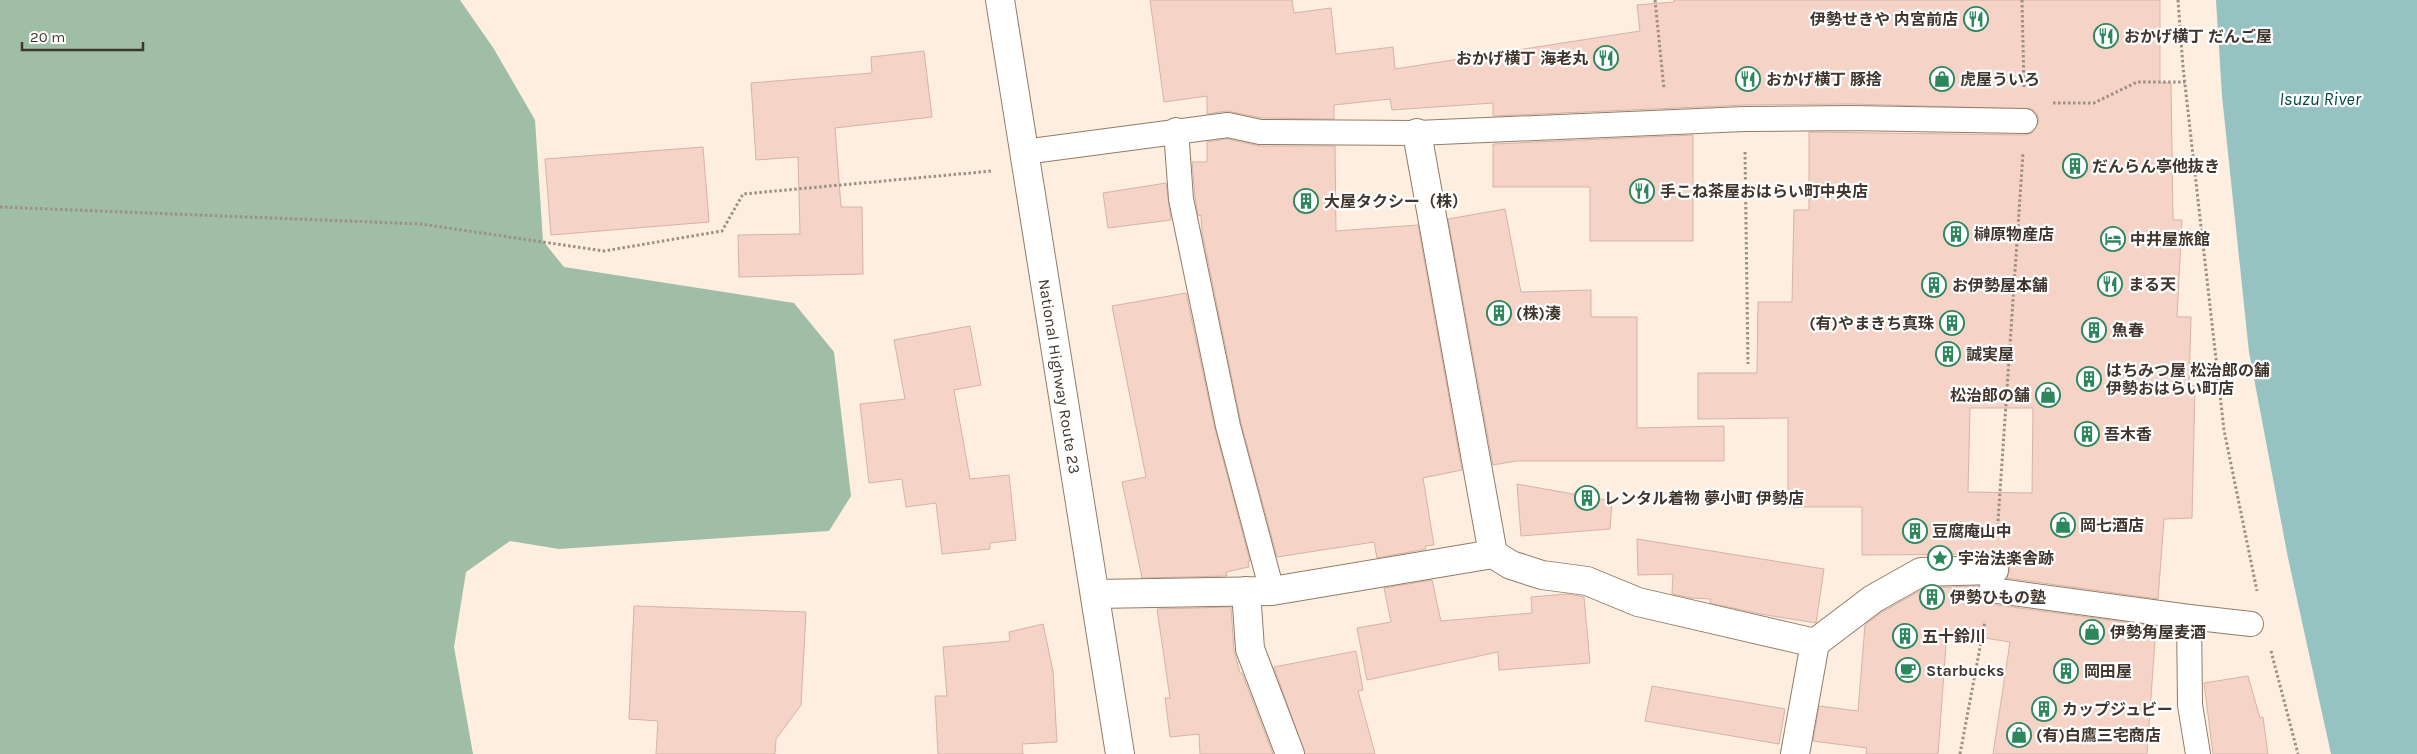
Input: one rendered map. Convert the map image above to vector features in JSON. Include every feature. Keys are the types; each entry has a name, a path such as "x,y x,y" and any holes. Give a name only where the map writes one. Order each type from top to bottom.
{"main road":[{"name":"National Highway Route 23","path":"1000,0 1120,754"},
{"path":"1417,133 1493,554"},
{"path":"1095,594 1272,591 1493,554 1511,565 1542,575 1588,581 1638,602 1815,643"},
{"path":"1795,754 1815,643 1873,600 1921,572 1993,580"},
{"path":"1246,591 1250,649 1290,754"}],"lane":[{"path":"1026,160 1176,130 1228,125 1260,132 1417,133 1668,124 1745,119 1850,118 2025,112"},
{"path":"1176,130 1182,199 1222,397 1272,591"},
{"path":"1993,580 2189,617 2251,624"},
{"path":"2189,617 2190,705 2198,754"}],"path":[{"path":"1655,0 1668,124"},
{"path":"1960,754 1993,580 2002,480 2025,112 2022,0"},
{"path":"2178,0 2185,82 2224,430 2258,596"},
{"path":"2025,112 2094,103 2137,82 2185,82"},
{"path":"1745,119 1748,364"},
{"path":"0,207 421,224 604,251 722,231 742,194 1026,160"},
{"path":"2269,644 2298,754"}],"green space":[{"path":"0,0 460,0 494,49 535,120 543,241 564,267 794,303 834,352 851,496 829,531 559,549 510,541 466,572 454,647 473,754 0,754"}],"water":[{"name":"Isuzu River","path":"2216,0 2417,0 2417,754 2331,754 2288,558 2249,352 2222,96"}],"building":[{"path":"1150,0 1292,0 1294,13 1331,8 1336,54 1393,47 1395,69 1640,31 1637,5 1674,2 1674,0 2160,0 2160,83 2171,83 2173,220 2182,220 2177,317 2191,317 2189,385 2195,386 2192,518 2164,519 2158,599 2007,578 2010,570 2008,562 1994,554 1862,555 1862,507 1788,507 1788,418 1698,419 1698,373 1757,373 1758,302 1792,302 1794,210 1809,210 1809,132 2025,135 2032,133 2039,122 2037,114 2032,109 1850,104 1745,105 1493,116 1493,103 1392,110 1390,99 1334,105 1334,119 1262,118 1227,111 1207,114 1207,96 1164,102","holes":["1970,408 2033,408 2032,493 1968,492"]},
{"path":"924,51 932,117 835,128 841,207 862,207 863,274 739,277 738,235 800,234 798,157 756,160 751,83 872,73 871,57"},
{"name":"手こね茶屋おはらい町中央店","path":"1693,135 1693,241 1590,241 1590,187 1493,187 1493,144"},
{"path":"1227,139 1260,146 1335,146 1336,231 1418,225 1462,470 1423,478 1434,545 1425,546 1426,549 1377,558 1374,542 1277,557 1241,423 1202,232 1201,215 1198,216 1195,197 1192,162 1207,162 1207,142"},
{"path":"703,147 709,222 551,235 545,159"},
{"path":"1166,183 1171,220 1108,228 1103,193"},
{"name":"(株)湊","path":"1505,209 1521,292 1591,290 1591,317 1637,317 1637,428 1724,426 1724,461 1516,461 1493,465 1448,219"},
{"path":"1186,293 1215,429 1250,561 1248,561 1249,567 1226,572 1227,576 1142,578 1122,482 1146,477 1112,306"},
{"path":"970,326 981,385 954,390 970,479 1009,475 1016,540 990,543 990,549 942,554 936,503 906,507 902,479 869,483 860,404 905,399 894,340"},
{"path":"1517,484 1612,501 1610,529 1521,536"},
{"path":"1637,539 1824,569 1816,623 1760,614 1710,603 1711,599 1691,598 1672,594 1673,574 1638,575"},
{"path":"1432,580 1441,621 1532,613 1531,597 1568,594 1584,597 1590,663 1499,670 1498,652 1367,680 1357,628 1391,622 1384,588"},
{"path":"1978,586 1979,596 1989,604 2156,626 2147,754 1993,754 2010,642 1947,632 1938,754 1866,754 1867,748 1813,741 1819,706 1858,711 1865,625 1882,612 1925,588"},
{"path":"634,606 806,612 801,705 776,739 775,754 656,754 658,721 629,719"},
{"path":"1231,607 1234,650 1240,673 1242,673 1273,754 1200,754 1199,734 1170,737 1165,698 1170,698 1157,609"},
{"path":"1043,624 1053,671 1057,742 1022,744 1023,754 938,754 935,696 947,696 943,647 1010,641 1009,632"},
{"path":"1356,651 1363,690 1358,691 1375,754 1305,754 1274,667"},
{"path":"2248,676 2260,718 2263,717 2268,754 2213,754 2204,683"},
{"path":"1652,686 1785,709 1779,744 1645,721"}],"place":[{"name":"伊勢せきや 内宮前店","path":"1976,19"},
{"name":"おかげ横丁 だんご屋","path":"2106,36"},
{"name":"おかげ横丁 海老丸","path":"1606,58"},
{"name":"おかげ横丁 豚捨","path":"1748,79"},
{"name":"虎屋ういろ","path":"1942,79"},
{"name":"だんらん亭他抜き","path":"2075,166"},
{"name":"手こね茶屋おはらい町中央店","path":"1642,191"},
{"name":"大屋タクシー（株）","path":"1306,201"},
{"name":"榊原物産店","path":"1956,234"},
{"name":"中井屋旅館","path":"2113,239"},
{"name":"まる天","path":"2110,284"},
{"name":"お伊勢屋本舗","path":"1934,285"},
{"name":"(株)湊","path":"1499,313"},
{"name":"(有)やまきち真珠","path":"1952,323"},
{"name":"魚春","path":"2094,330"},
{"name":"誠実屋","path":"1948,354"},
{"name":"はちみつ屋 松治郎の舗 伊勢おはらい町店","path":"2089,379"},
{"name":"松治郎の舗","path":"2048,395"},
{"name":"吾木香","path":"2087,434"},
{"name":"レンタル着物 夢小町 伊勢店","path":"1587,498"},
{"name":"岡七酒店","path":"2063,525"},
{"name":"豆腐庵山中","path":"1915,531"},
{"name":"宇治法楽舎跡","path":"1940,558"},
{"name":"伊勢ひもの塾","path":"1932,597"},
{"name":"伊勢角屋麦酒","path":"2092,632"},
{"name":"五十鈴川","path":"1905,636"},
{"name":"Starbucks","path":"1908,670"},
{"name":"岡田屋","path":"2066,671"},
{"name":"カップジュビー","path":"2044,709"},
{"name":"(有)白鷹三宅商店","path":"2019,735"}]}
